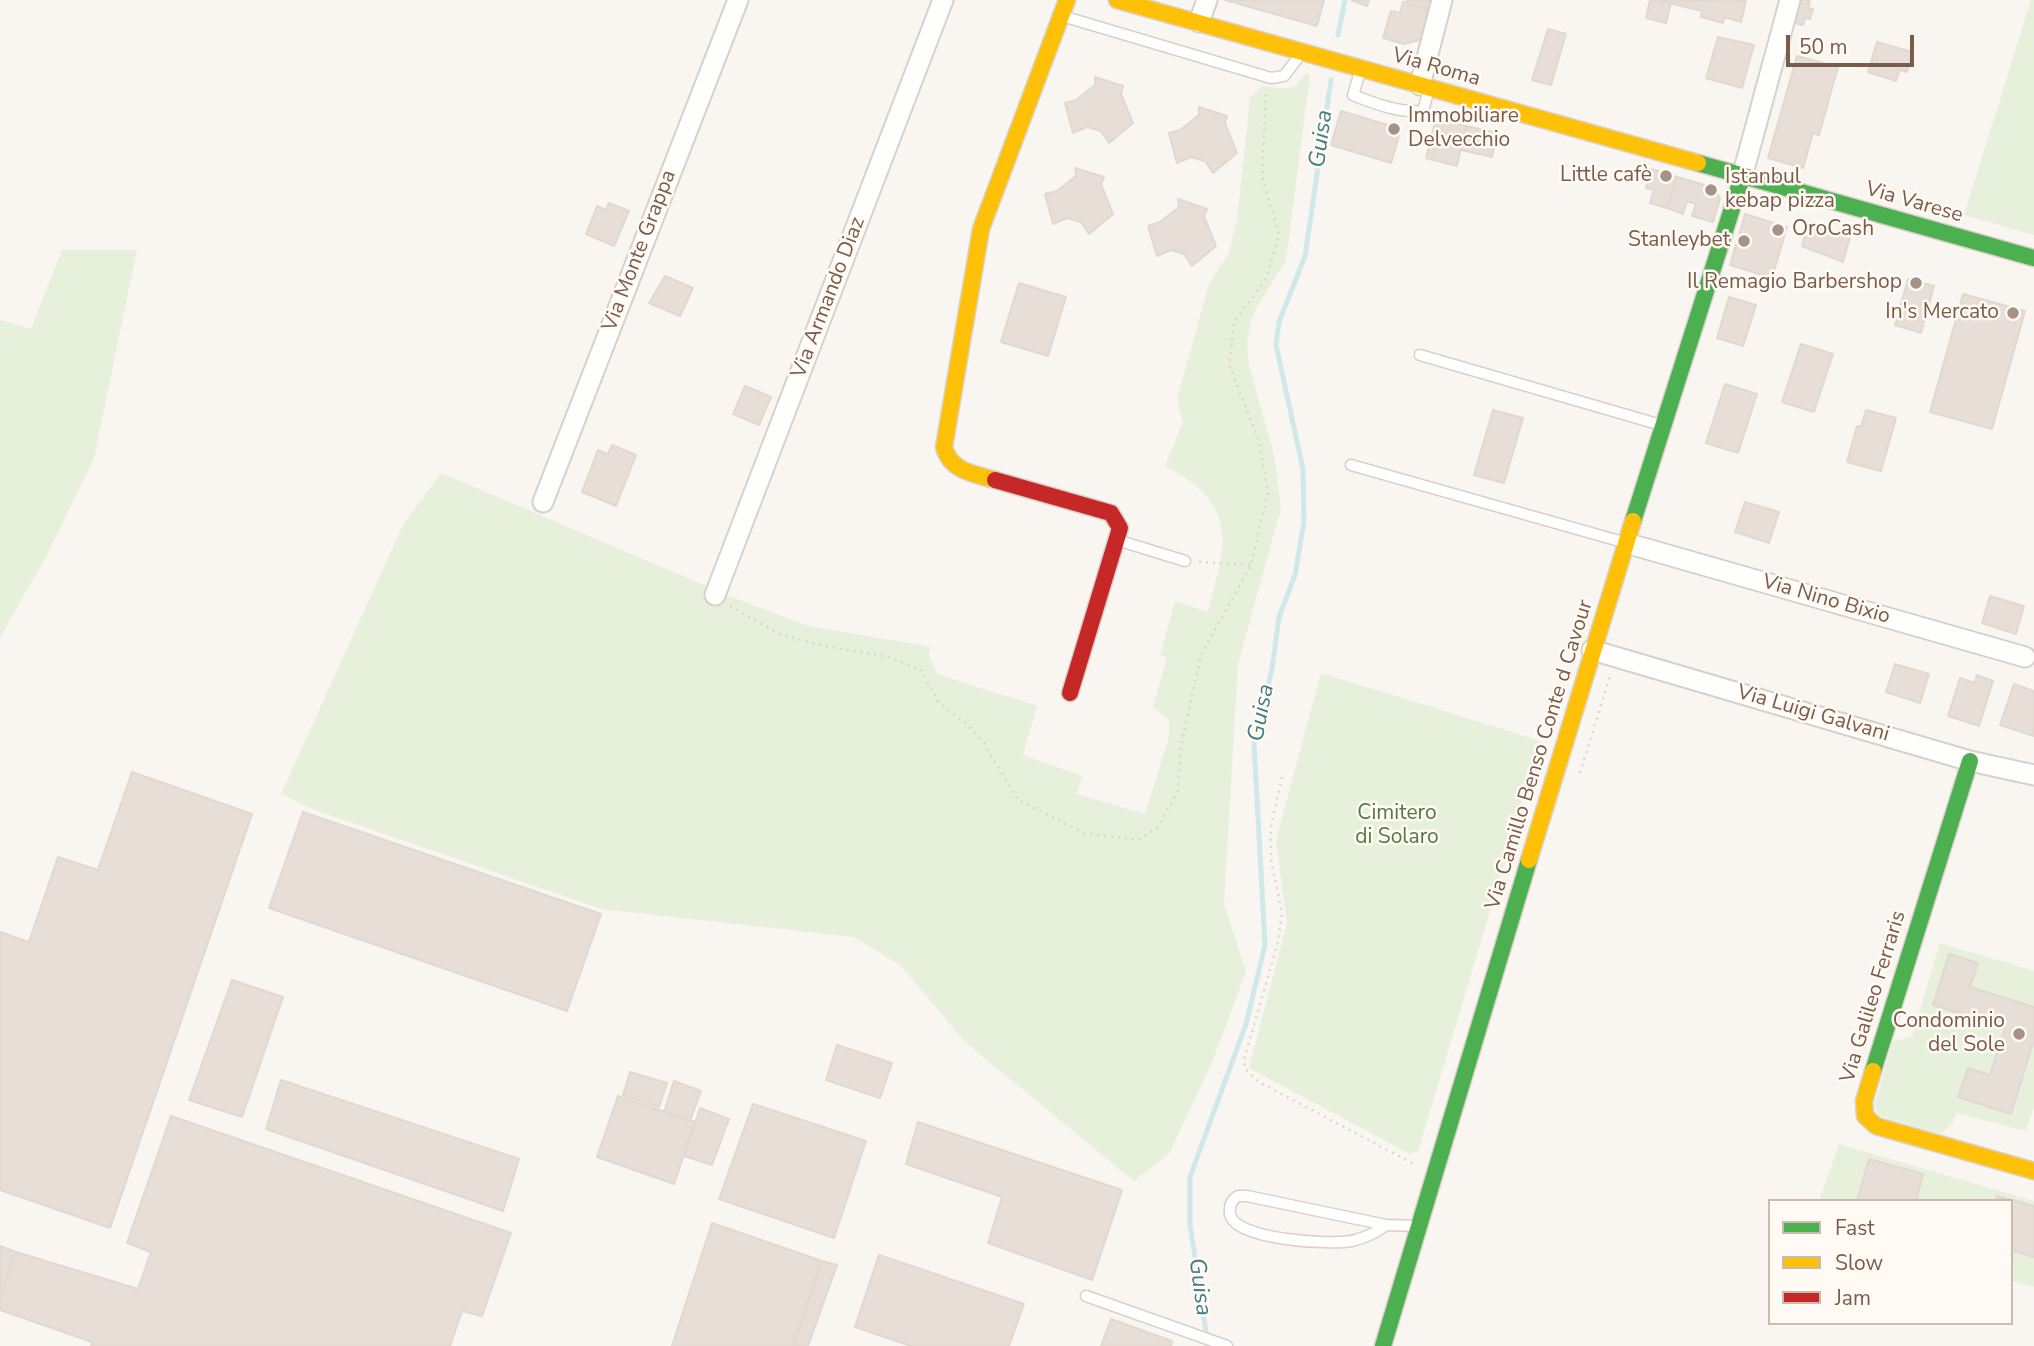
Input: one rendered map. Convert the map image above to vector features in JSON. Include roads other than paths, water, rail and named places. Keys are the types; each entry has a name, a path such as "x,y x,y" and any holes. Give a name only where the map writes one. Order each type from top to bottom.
{"street":[{"name":"Via Monte Grappa","path":"543,502 738,0"},
{"name":"Via Armando Diaz","path":"715,595 943,0"},
{"path":"1067,0 981,229 944,447 946,455 960,471 1111,513 1120,527 1070,693"},
{"name":"Via Roma","path":"1117,0 1742,177"},
{"path":"1199,22 1207,0"},
{"path":"1424,86 1442,0"},
{"path":"1742,177 1790,0"},
{"name":"Via Varese","path":"1742,177 2034,258"},
{"name":"Via Camillo Benso Conte d Cavour","path":"1383,1346 1592,650 1742,177"},
{"name":"Via Nino Bixio","path":"1626,543 2025,657"},
{"name":"Via Luigi Galvani","path":"1592,650 1970,761 2034,775"},
{"name":"Via Galileo Ferraris","path":"1970,761 1864,1101 1865,1116 1876,1126 2034,1171"}],"lane":[{"path":"1061,16 1271,78 1284,76 1303,51"},
{"path":"1361,68 1353,95 1386,106 1409,112 1423,111 1424,86"},
{"path":"1420,355 1665,426"},
{"path":"1351,465 1626,543"},
{"path":"1116,540 1185,561"},
{"path":"1386,1226 1375,1233 1350,1241 1306,1242 1269,1237 1236,1224 1230,1218 1229,1209 1232,1200 1238,1196 1247,1196 1386,1226 1421,1226"},
{"path":"1086,1296 1224,1345"}],"waterway":[{"name":"Guisa","path":"1338,35 1345,0"},
{"name":"Guisa","path":"1208,1346 1190,1224 1190,1177 1246,1024 1265,945 1254,744 1272,669 1279,617 1295,575 1304,521 1303,469 1276,345 1279,322 1305,256 1331,80"}],"place":[{"name":"Immobiliare Delvecchio","path":"1394,129"},
{"name":"Little cafè","path":"1666,176"},
{"name":"Istanbul kebap pizza","path":"1711,190"},
{"name":"OroCash","path":"1778,230"},
{"name":"Stanleybet","path":"1744,241"},
{"name":"Il Remagio Barbershop","path":"1916,283"},
{"name":"In's Mercato","path":"2013,313"},
{"name":"Condominio del Sole","path":"2019,1034"}],"park label":[{"name":"Cimitero di Solaro","path":"1397,826"}]}
